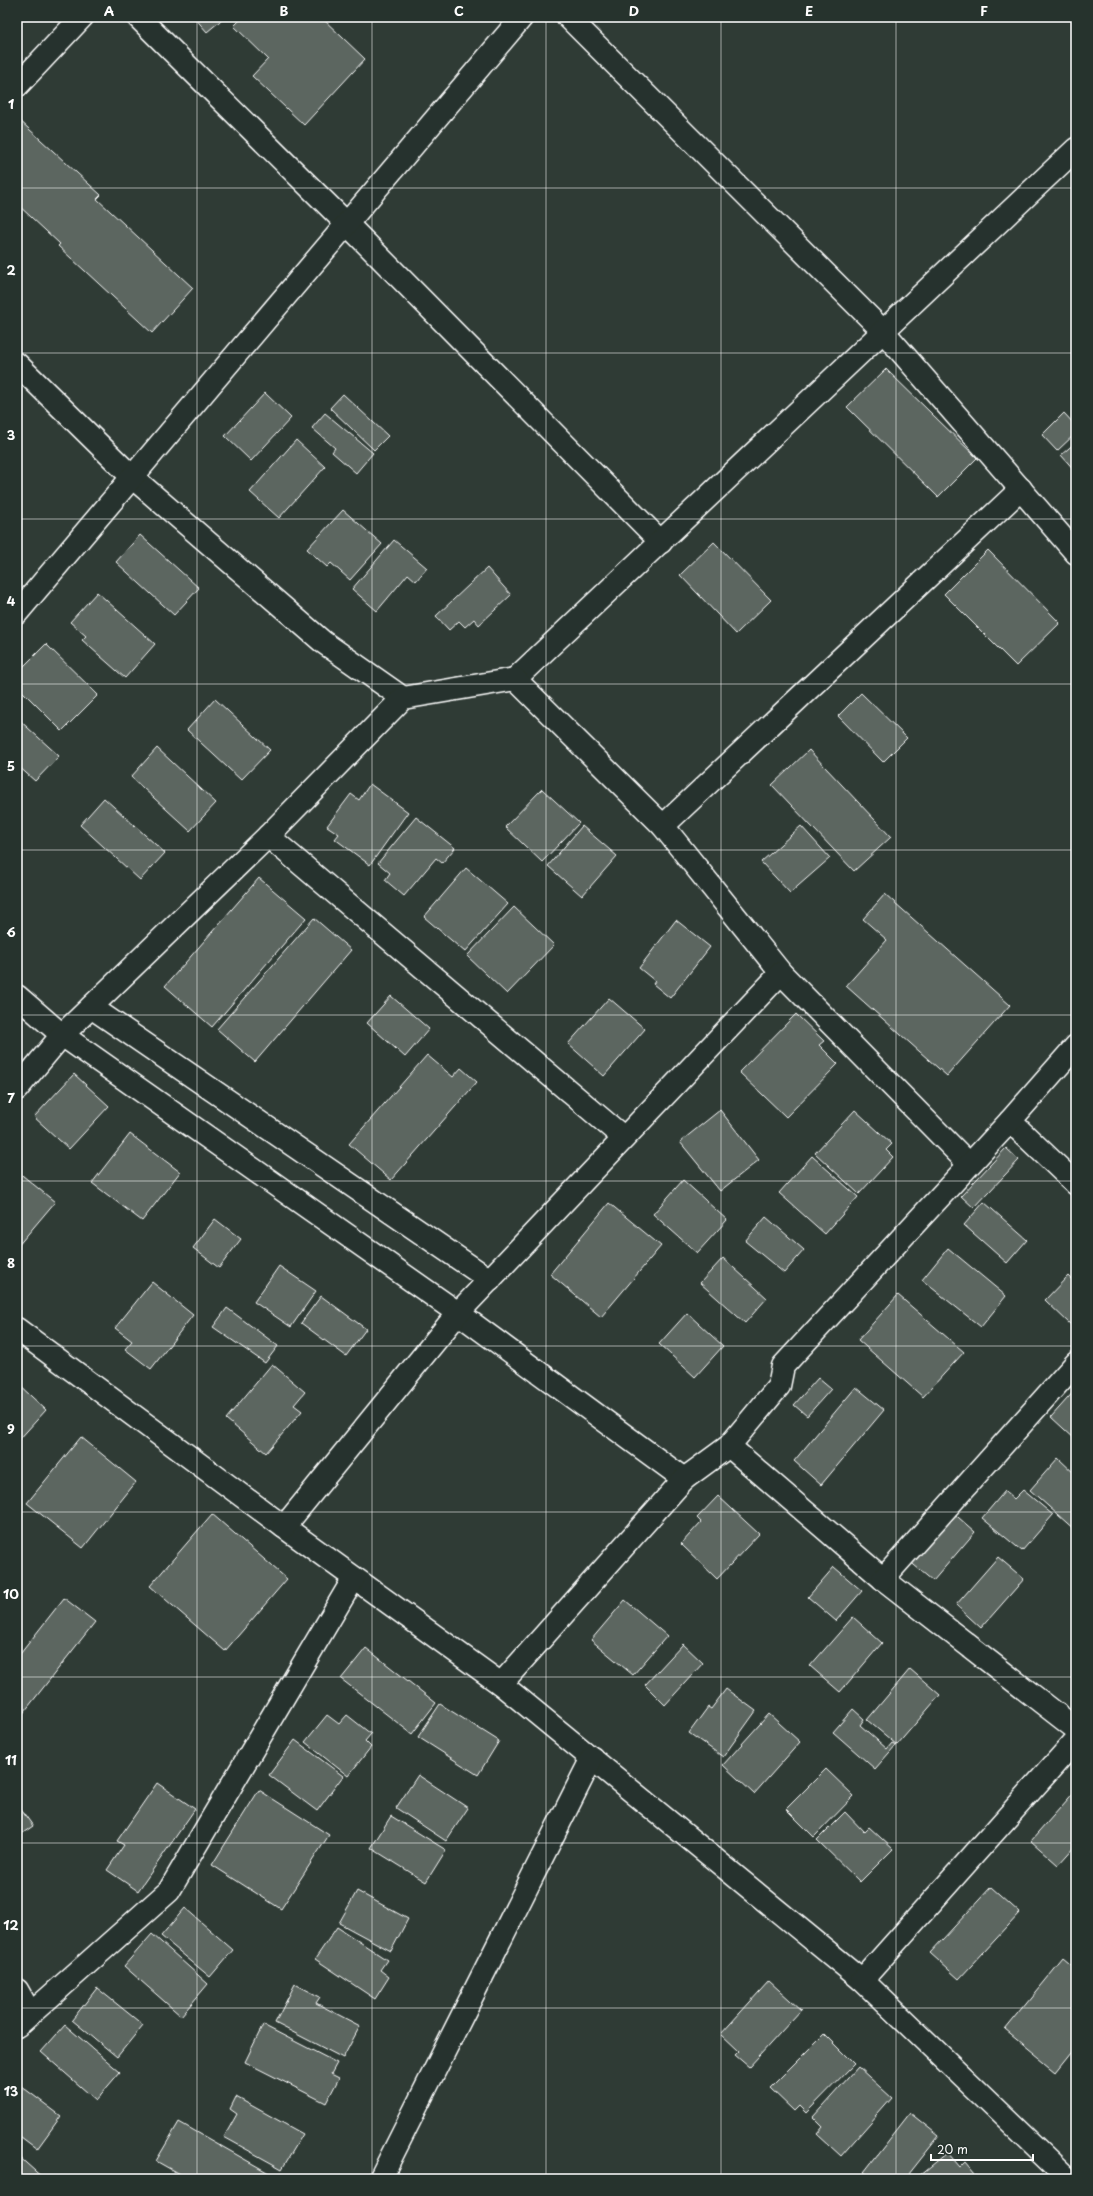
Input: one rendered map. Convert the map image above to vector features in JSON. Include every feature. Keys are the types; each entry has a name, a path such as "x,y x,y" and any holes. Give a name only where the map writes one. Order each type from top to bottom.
{"street":[{"path":"17,86 82,17"},
{"path":"138,17 347,224 661,542"},
{"path":"17,613 522,17"},
{"path":"568,17 883,331 1076,553"},
{"path":"17,1089 62,1035 268,836 403,698 515,679 1076,149"},
{"path":"17,364 132,477 323,642 403,698"},
{"path":"663,826 1021,489"},
{"path":"515,679 663,826 781,973 969,1164"},
{"path":"268,836 624,1138"},
{"path":"284,1527 458,1313 781,973"},
{"path":"17,996 62,1035 458,1313 684,1479"},
{"path":"91,1007 490,1280"},
{"path":"502,1684 684,1479 729,1446 779,1386 783,1366 1010,1121 1076,1046"},
{"path":"1010,1121 1076,1184"},
{"path":"17,1329 284,1527 502,1684 862,1980 1069,2179"},
{"path":"883,1579 1076,1363"},
{"path":"729,1446 883,1579 1076,1729"},
{"path":"17,1990 24,2019 169,1891 354,1578"},
{"path":"862,1980 1076,1740"},
{"path":"380,2179 592,1758"}],"building":[{"path":"194,17 225,17 207,32"},
{"path":"243,17 321,17 365,59 304,125 252,76 268,59 234,26"},
{"path":"17,118 101,195 97,199 193,288 152,333 58,246 60,244 17,204"},
{"path":"886,369 977,458 938,497 847,407"},
{"path":"265,393 291,418 251,461 225,436"},
{"path":"343,394 388,436 374,450 330,408"},
{"path":"325,413 373,453 356,473 332,452 335,448 312,428"},
{"path":"1064,413 1076,426 1076,433 1057,451 1042,435"},
{"path":"296,440 325,467 279,518 250,492"},
{"path":"1076,442 1076,472 1061,455"},
{"path":"343,510 382,544 350,580 331,563 327,567 307,549"},
{"path":"140,535 199,588 174,615 116,562"},
{"path":"394,540 427,568 416,581 408,574 377,611 352,589"},
{"path":"714,542 771,600 736,634 680,575"},
{"path":"988,550 1060,623 1016,666 944,594"},
{"path":"487,568 511,595 479,625 474,619 465,627 459,621 449,630 436,616"},
{"path":"97,592 155,644 125,678 82,640 86,636 70,622"},
{"path":"46,644 98,695 62,731 17,686 17,673"},
{"path":"861,693 907,738 883,762 838,716"},
{"path":"215,699 270,750 241,780 187,730"},
{"path":"17,718 59,756 35,781 17,765"},
{"path":"157,748 216,803 190,831 131,777"},
{"path":"809,750 891,837 854,871 772,785"},
{"path":"370,784 408,812 370,865 335,839 339,834 327,826 351,794 359,800"},
{"path":"542,789 579,823 542,862 505,827"},
{"path":"104,798 165,853 140,880 80,825"},
{"path":"416,817 455,848 442,863 436,858 404,896 385,880 390,873 378,863"},
{"path":"582,826 617,856 582,896 548,866"},
{"path":"801,826 830,858 790,893 761,862"},
{"path":"466,868 508,904 465,952 424,917"},
{"path":"259,878 306,918 212,1027 165,986"},
{"path":"885,894 1010,1005 947,1076 846,986 887,940 863,919"},
{"path":"514,907 554,945 507,994 467,956"},
{"path":"314,918 351,950 255,1062 217,1029"},
{"path":"676,920 710,947 670,998 653,984 655,981 639,968"},
{"path":"391,996 429,1029 405,1057 367,1023"},
{"path":"609,998 645,1029 604,1076 568,1044"},
{"path":"796,1014 824,1041 819,1045 838,1064 786,1117 739,1072"},
{"path":"427,1055 453,1077 461,1068 477,1082 391,1180 349,1144"},
{"path":"74,1074 109,1106 69,1149 34,1117"},
{"path":"720,1110 759,1160 720,1191 680,1142"},
{"path":"855,1110 892,1144 886,1150 893,1157 859,1194 815,1153"},
{"path":"130,1134 180,1172 142,1221 92,1183"},
{"path":"1006,1148 1019,1160 974,1208 961,1196"},
{"path":"812,1156 858,1197 825,1234 779,1193"},
{"path":"17,1171 55,1202 17,1247"},
{"path":"683,1180 727,1220 697,1253 653,1214"},
{"path":"984,1202 1027,1240 1007,1263 964,1225"},
{"path":"609,1203 661,1246 601,1317 550,1274"},
{"path":"766,1217 804,1250 784,1273 745,1241"},
{"path":"215,1219 241,1239 219,1268 193,1248"},
{"path":"948,1248 1006,1296 981,1327 922,1280"},
{"path":"723,1258 767,1298 745,1323 700,1283"},
{"path":"279,1266 316,1291 291,1327 254,1302"},
{"path":"1068,1276 1076,1284 1076,1320 1071,1325 1045,1300"},
{"path":"152,1282 193,1315 151,1369 125,1349 132,1341 115,1328"},
{"path":"898,1295 964,1352 923,1397 858,1340"},
{"path":"321,1296 366,1329 346,1356 301,1323"},
{"path":"227,1308 278,1346 265,1363 213,1327"},
{"path":"687,1313 723,1346 695,1377 659,1344"},
{"path":"272,1364 305,1392 294,1405 302,1411 266,1453 226,1419"},
{"path":"818,1378 831,1389 807,1416 794,1405"},
{"path":"17,1383 46,1410 17,1442"},
{"path":"856,1387 884,1410 821,1485 794,1461"},
{"path":"1076,1389 1076,1440 1051,1417"},
{"path":"81,1437 136,1482 83,1548 27,1503"},
{"path":"1058,1458 1076,1475 1076,1531 1030,1490"},
{"path":"1023,1490 1053,1515 1022,1551 982,1518 1005,1491 1014,1499"},
{"path":"718,1496 759,1534 717,1579 681,1544 701,1522 697,1518"},
{"path":"950,1510 975,1532 933,1581 908,1560"},
{"path":"212,1514 287,1579 225,1651 150,1586"},
{"path":"998,1557 1024,1579 981,1628 956,1605"},
{"path":"834,1567 862,1591 836,1621 808,1597"},
{"path":"64,1598 95,1622 17,1721 17,1658"},
{"path":"625,1600 667,1636 633,1675 591,1640"},
{"path":"853,1617 882,1643 840,1692 810,1666"},
{"path":"683,1644 703,1663 665,1705 645,1685"},
{"path":"366,1648 436,1703 412,1734 341,1679"},
{"path":"910,1669 940,1695 897,1745 867,1720"},
{"path":"726,1689 756,1711 723,1757 689,1733 708,1707 711,1709"},
{"path":"440,1704 499,1741 478,1775 418,1737"},
{"path":"853,1709 864,1719 860,1725 887,1749 892,1743 896,1745 875,1769 833,1732"},
{"path":"769,1714 800,1742 754,1794 723,1765"},
{"path":"327,1715 339,1724 347,1715 371,1734 365,1741 371,1747 348,1776 305,1742"},
{"path":"295,1740 343,1776 317,1811 269,1775"},
{"path":"826,1769 854,1796 814,1837 786,1809"},
{"path":"418,1775 468,1808 446,1841 396,1808"},
{"path":"157,1783 195,1809 138,1891 107,1870 124,1845 117,1841"},
{"path":"259,1790 329,1835 281,1909 212,1865"},
{"path":"1076,1790 1076,1845 1058,1865 1031,1841"},
{"path":"17,1804 33,1826 17,1837"},
{"path":"845,1812 864,1832 869,1827 893,1849 860,1882 817,1840"},
{"path":"391,1816 446,1850 426,1882 371,1848"},
{"path":"991,1887 1020,1913 959,1979 930,1953"},
{"path":"357,1891 408,1919 391,1951 339,1923"},
{"path":"185,1908 233,1950 210,1977 161,1936"},
{"path":"337,1927 387,1960 380,1970 389,1977 375,1999 315,1959"},
{"path":"152,1934 208,1984 181,2016 124,1966"},
{"path":"1063,1959 1076,1970 1076,2047 1056,2072 1005,2030"},
{"path":"769,1981 801,2010 749,2067 735,2055 739,2051 721,2034"},
{"path":"295,1984 320,1997 316,2003 360,2026 343,2058 275,2023"},
{"path":"97,1988 143,2025 117,2057 72,2020"},
{"path":"65,2025 120,2072 96,2100 41,2052"},
{"path":"263,2025 337,2063 331,2074 339,2078 326,2103 245,2062"},
{"path":"824,2034 854,2064 806,2113 799,2106 794,2111 770,2088"},
{"path":"858,2067 892,2098 841,2156 817,2134 823,2127 813,2117"},
{"path":"17,2083 61,2116 37,2149 17,2134"},
{"path":"236,2097 303,2134 282,2169 224,2137 237,2114 230,2109"},
{"path":"910,2113 939,2136 905,2179 873,2179 864,2172"},
{"path":"179,2122 274,2176 272,2179 188,2179 156,2161"},
{"path":"947,2153 959,2167 965,2161 980,2179 915,2179"},
{"path":"17,2155 44,2179 17,2179"}]}
